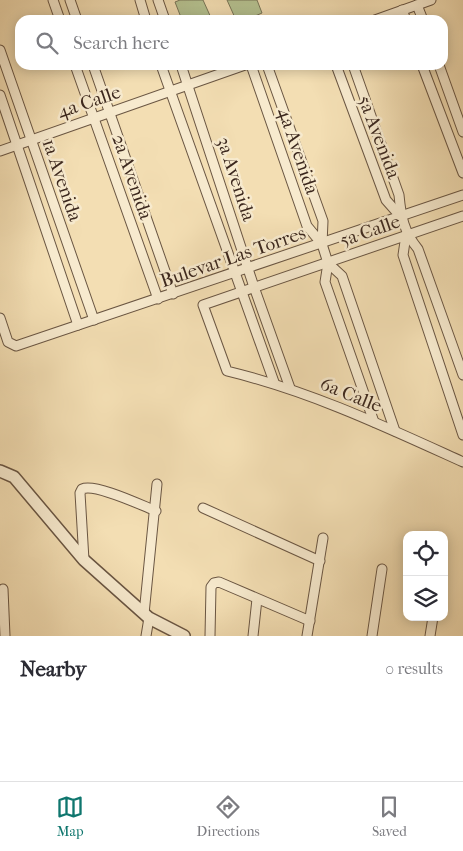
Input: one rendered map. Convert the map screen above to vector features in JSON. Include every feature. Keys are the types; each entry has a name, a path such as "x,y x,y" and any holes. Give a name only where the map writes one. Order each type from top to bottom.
{"street":[{"path":"53,0 58,15"},
{"path":"70,0 75,15"},
{"path":"140,0 144,15"},
{"path":"158,0 163,15"},
{"path":"388,15 432,0"},
{"path":"417,5 421,15"},
{"path":"402,10 404,15"},
{"name":"1a Avenida","path":"0,50 94,320"},
{"name":"2a Avenida","path":"78,70 158,299"},
{"name":"2a Avenida","path":"95,70 173,294"},
{"name":"3a Avenida","path":"163,70 274,382"},
{"name":"3a Avenida","path":"183,70 254,287 290,388"},
{"name":"4a Calle","path":"0,150 231,70"},
{"name":"4a Avenida","path":"253,70 308,226 322,244"},
{"name":"4a Avenida","path":"270,70 323,221 322,244 328,263 325,282 374,422"},
{"name":"5a Avenida","path":"338,70 386,200 400,217"},
{"name":"5a Avenida","path":"355,70 400,195 400,217 406,235 418,249 463,376"},
{"path":"424,70 463,173"},
{"path":"441,70 463,132"},
{"name":"1a Avenida","path":"0,96 78,325"},
{"name":"Bulevar Las Torres","path":"0,318 8,342 12,345 249,269 463,195"},
{"name":"5a Calle","path":"224,368 203,305 242,290 328,263 463,216"},
{"name":"5a Avenida","path":"406,235 403,255 463,435"},
{"name":"4a Avenida","path":"328,263 342,276 395,431"},
{"name":"6a Calle","path":"224,368 227,371 274,382 290,388 374,422 463,462"},
{"path":"0,471 14,478 19,483 84,560 147,616 184,636"},
{"path":"146,636 158,484"},
{"path":"84,560 80,493 82,489 86,487 103,491 156,510"},
{"path":"203,508 320,561"},
{"path":"307,636 323,538"},
{"path":"372,636 382,569"},
{"path":"210,636 211,587 214,583 219,582 310,621"},
{"path":"3,589 5,636"},
{"path":"253,636 257,599"},
{"path":"430,636 432,621"}],"green space":[{"path":"180,0 203,0 210,15 180,15 175,2"},
{"path":"227,0 257,0 262,13 257,15 234,15"}]}
